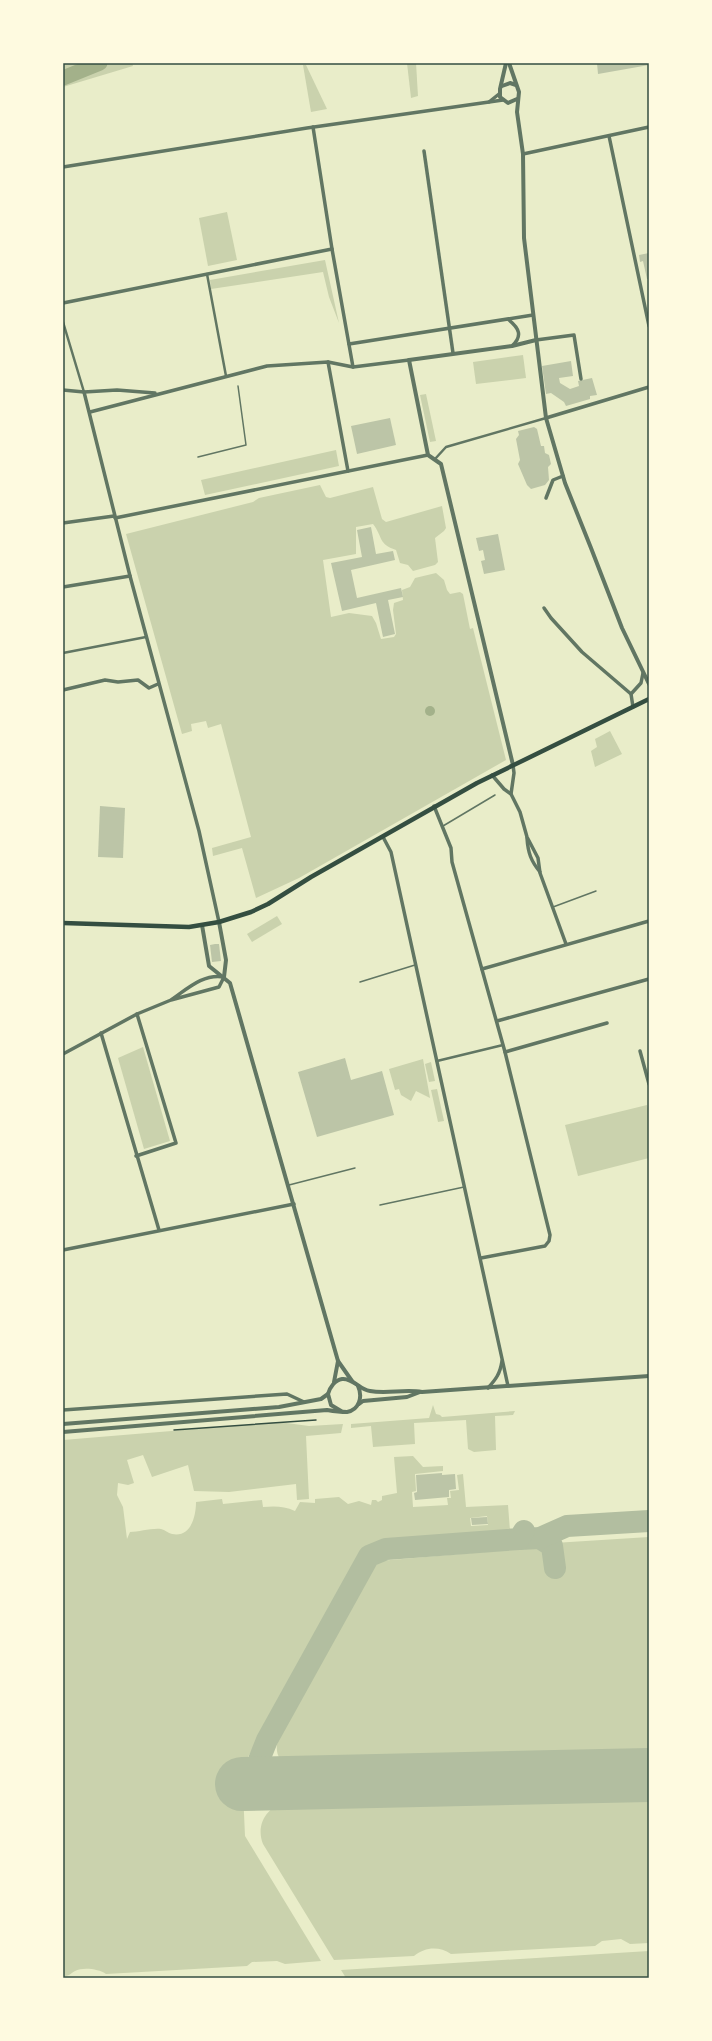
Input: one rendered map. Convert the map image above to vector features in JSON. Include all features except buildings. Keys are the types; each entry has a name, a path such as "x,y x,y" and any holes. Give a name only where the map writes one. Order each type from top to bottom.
{"main road":[{"path":"63,923 170,927 202,926 219,922 268,904 311,877 383,837 434,806 492,775 649,698"}],"street":[{"path":"507,63 519,92 517,112 523,154 524,238 546,418 563,476 622,628 649,684"},
{"path":"486,104 500,94 507,63"},
{"path":"502,86 510,83 516,85"},
{"path":"500,94 503,100"},
{"path":"63,167 313,127 486,104 503,100 512,102 518,98"},
{"path":"512,102 517,112"},
{"path":"313,127 332,249 353,367"},
{"path":"523,154 649,127"},
{"path":"609,136 649,326"},
{"path":"424,151 453,353"},
{"path":"63,303 332,249"},
{"path":"206,274 226,376"},
{"path":"349,344 534,316"},
{"path":"509,320 517,327 519,332 516,342 512,346"},
{"path":"63,322 90,412 115,517 158,684 198,824 226,960 224,978 219,988 171,1000 137,1014 63,1054"},
{"path":"90,412 158,393 267,366 328,362 353,367 512,346 536,340 574,334 581,379"},
{"path":"409,360 428,454 440,464 513,765 514,773 511,794"},
{"path":"328,362 348,471"},
{"path":"435,459 446,447 649,387"},
{"path":"63,390 84,392 117,390 158,393"},
{"path":"63,523 115,517 428,454"},
{"path":"546,498 553,480 563,476"},
{"path":"63,587 130,576"},
{"path":"544,608 551,618 582,652 631,694 633,707"},
{"path":"63,653 146,637"},
{"path":"631,694 641,683 643,673"},
{"path":"63,690 105,680 118,682 138,680 149,688 158,684"},
{"path":"492,775 504,789 511,794 520,812 527,837 538,858 540,873 566,944"},
{"path":"434,806 451,848 452,862 497,1021 550,1235 549,1241 545,1246 481,1258"},
{"path":"383,837 391,852 508,1386"},
{"path":"527,837 528,854 531,861 540,873"},
{"path":"482,969 649,921"},
{"path":"202,926 210,966 230,983 234,995 338,1361 352,1381 364,1390 370,1392 409,1390 422,1392 649,1376"},
{"path":"171,1000 207,977 215,975 224,978"},
{"path":"497,1021 649,979"},
{"path":"136,1156 176,1143 137,1014"},
{"path":"505,1052 607,1023"},
{"path":"101,1033 159,1230"},
{"path":"437,1061 503,1045"},
{"path":"640,1051 649,1083"},
{"path":"63,1250 294,1204"},
{"path":"488,1388 499,1375 502,1358"},
{"path":"63,1424 279,1407 321,1399 328,1394 333,1384 336,1377 338,1361"},
{"path":"333,1384 341,1379 352,1381"},
{"path":"357,1385 361,1394 358,1404"},
{"path":"63,1432 327,1410 352,1410 363,1401 407,1397 422,1392"},
{"path":"63,1410 287,1394 305,1402"},
{"path":"328,1394 331,1405 341,1411"}],"lane":[{"path":"198,457 246,445 238,386"},
{"path":"443,826 495,795"},
{"path":"553,907 596,891"},
{"path":"360,982 416,965"},
{"path":"289,1186 355,1168"},
{"path":"380,1205 465,1187"}],"path":[{"path":"173,1430 316,1420"}],"shaded area":[{"path":"63,63 132,63 133,66 63,87"},
{"path":"407,63 416,63 418,96 411,98"},
{"path":"303,65 306,65 327,109 311,112"},
{"path":"227,212 237,260 208,266 199,218"},
{"path":"325,260 339,323 329,297 323,272 211,289 210,280"},
{"path":"523,355 526,378 476,384 473,362"},
{"path":"426,394 436,441 430,442 420,395"},
{"path":"336,450 339,466 205,495 201,480"},
{"path":"320,485 326,497 330,498 373,487 382,519 386,522 442,506 446,528 435,538 438,562 435,565 413,571 408,565 400,563 396,550 383,543 373,524 356,527 356,554 323,560 331,617 349,613 372,616 381,639 394,637 396,634 393,610 394,603 403,600 402,590 410,587 415,578 436,573 444,580 450,594 460,592 463,594 470,629 473,628 506,760 299,878 256,898 242,848 213,856 212,848 251,837 221,724 208,728 206,721 191,724 192,731 182,734 126,534 253,502 259,498"},
{"path":"428,706 432,706 434,707 434,715 428,716 425,713 425,709"},
{"path":"610,731 622,754 595,767 591,751 597,747 595,739"},
{"path":"277,916 282,924 252,942 247,934"},
{"path":"143,1047 170,1141 144,1149 118,1058"},
{"path":"423,1059 430,1098 416,1091 411,1101 401,1095 399,1089 395,1090 389,1069"},
{"path":"431,1062 435,1081 429,1082 425,1064"},
{"path":"437,1089 444,1121 438,1122 431,1090"},
{"path":"647,1105 649,1113 649,1158 578,1176 565,1125"},
{"path":"433,1405 436,1414 442,1417 515,1411 513,1415 495,1416 496,1450 474,1452 468,1449 466,1420 414,1423 415,1444 373,1447 371,1426 351,1428 351,1424 429,1418"},
{"path":"279,1422 309,1426 343,1424 341,1433 306,1436 309,1499 297,1500 296,1484 229,1492 194,1491 188,1465 152,1477 143,1455 127,1460 134,1483 128,1485 118,1483 117,1495 123,1507 127,1539 130,1532 153,1529 161,1529 172,1534 184,1533 191,1525 195,1513 196,1502 222,1499 223,1504 262,1500 263,1507 272,1506 287,1508 295,1511 300,1502 315,1503 315,1499 339,1497 348,1504 359,1501 371,1505 372,1500 376,1500 378,1502 382,1500 382,1496 397,1493 394,1457 413,1456 423,1467 443,1466 443,1471 415,1474 416,1491 412,1492 413,1507 448,1505 447,1498 451,1498 450,1491 459,1490 457,1475 463,1474 466,1507 508,1505 510,1531 380,1542 366,1548 355,1561 242,1768 245,1836 321,1961 285,1964 277,1961 252,1962 247,1966 106,1974 95,1970 82,1969 63,1976 63,1440","holes":["487,1516 488,1525 471,1526 470,1518"]},
{"path":"649,1537 649,1756 292,1764 280,1759 277,1751 279,1737 369,1573 379,1561 554,1546 554,1543"},
{"path":"649,1794 649,1943 630,1944 621,1939 602,1941 595,1946 451,1954 442,1950 427,1949 414,1956 334,1960 263,1844 261,1837 262,1823 269,1811 288,1802"},
{"path":"649,1951 649,1978 346,1978 341,1970"}],"waterway":[{"path":"63,78 100,63"}],"taxiway":[{"path":"519,1539 540,1538 567,1526 649,1521"},
{"path":"259,1783 259,1760 267,1740 369,1556 386,1549 519,1539 524,1531"},
{"path":"540,1538 552,1546 555,1568"}],"runway":[{"path":"242,1784 649,1775"}]}
